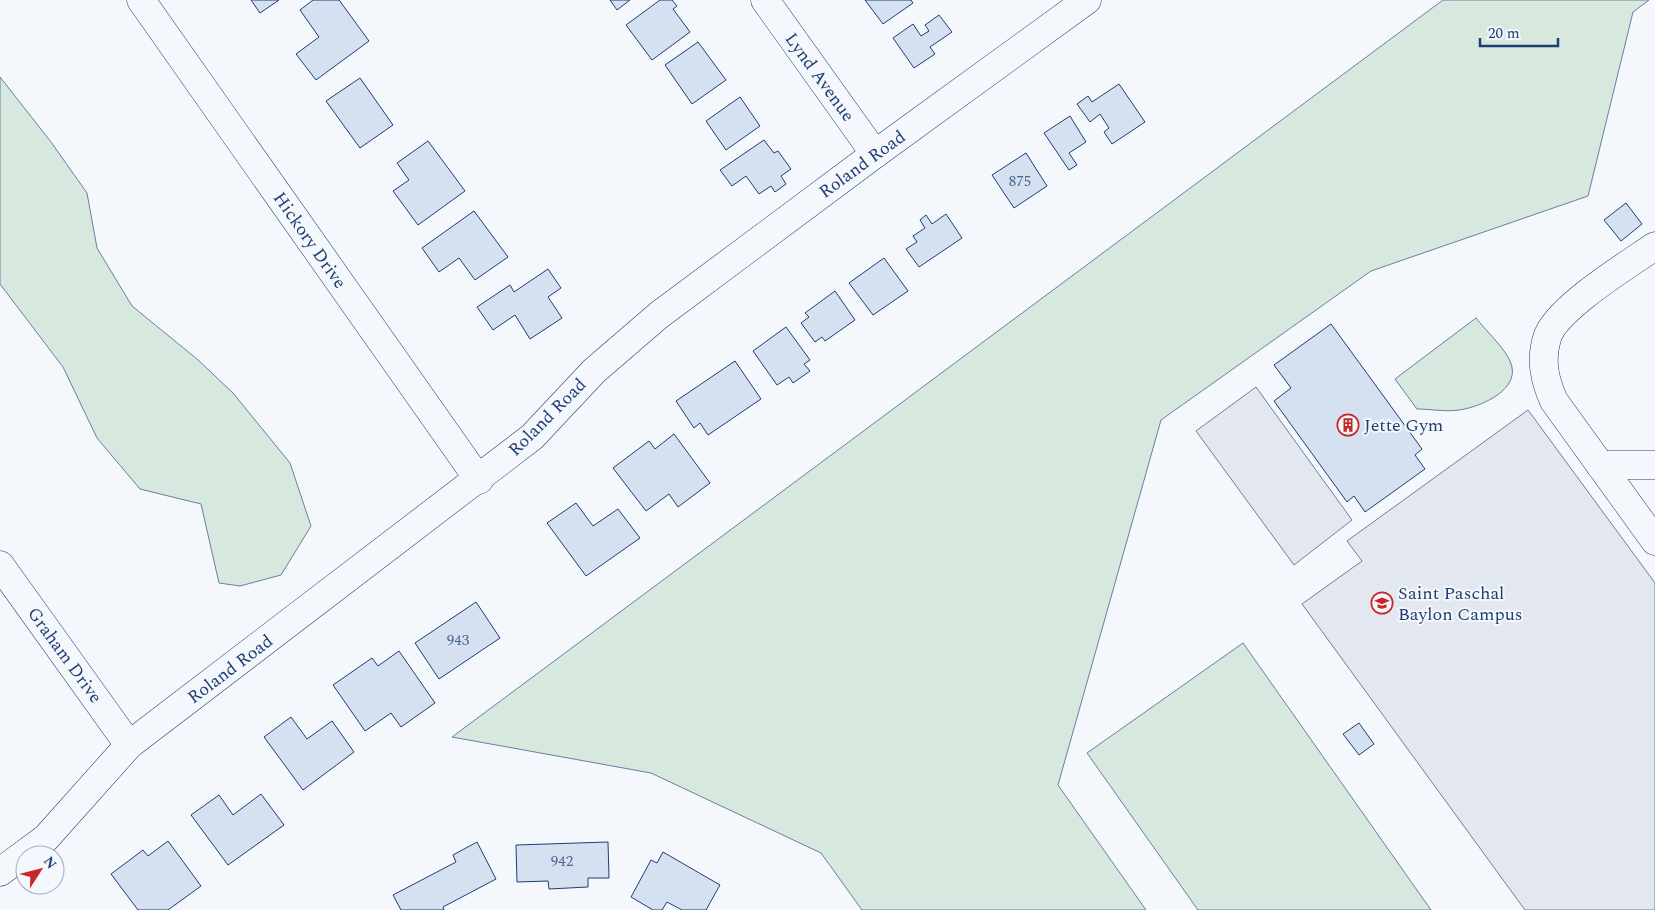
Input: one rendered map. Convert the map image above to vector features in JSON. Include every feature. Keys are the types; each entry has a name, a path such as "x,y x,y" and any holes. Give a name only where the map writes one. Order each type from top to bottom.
{"street":[{"name":"Hickory Drive","path":"141,0 479,480"},
{"name":"Lynd Avenue","path":"765,0 875,154"},
{"name":"Roland Road","path":"0,872 46,838 129,745 479,480 532,437 594,371 659,315 875,154 1087,0"},
{"path":"1655,246 1576,303 1560,318 1547,336 1544,356 1545,380 1554,402 1625,469 1655,541"},
{"name":"Graham Drive","path":"0,565 129,745"}],"shaded area":[{"path":"1443,0 1649,0 1633,12 1588,196 1371,271 1161,420 1058,785 1146,910 862,910 821,853 651,773 452,737"},
{"path":"0,77 51,142 87,193 97,248 132,306 197,359 233,393 290,463 311,526 281,575 240,586 219,583 201,504 140,489 97,438 63,367 0,284"},
{"path":"1476,318 1499,344 1510,361 1511,380 1498,395 1478,405 1449,411 1417,409 1395,379"},
{"path":"1256,387 1352,520 1294,565 1196,431"},
{"path":"1528,410 1655,583 1655,910 1525,910 1302,604 1362,561 1347,541"},
{"path":"1243,643 1431,910 1198,910 1087,753"}],"building":[{"path":"251,0 279,0 260,13"},
{"path":"313,0 339,0 369,41 316,80 296,54 319,37 300,10"},
{"path":"610,0 630,0 617,10"},
{"path":"660,0 672,0 677,6 673,9 690,32 652,60 626,25"},
{"path":"865,0 911,0 913,3 883,24"},
{"path":"939,15 952,32 930,47 935,54 914,68 893,38 913,24 921,36 929,31 925,25"},
{"path":"698,42 726,80 692,104 665,65"},
{"path":"360,78 393,125 360,148 326,101"},
{"path":"1119,84 1145,122 1112,144 1104,132 1109,128 1100,114 1090,122 1077,104 1088,96 1092,102"},
{"path":"740,97 760,126 726,150 706,121"},
{"path":"1070,116 1086,142 1069,153 1077,165 1069,170 1044,133"},
{"path":"764,140 774,153 778,151 791,169 781,176 786,184 775,192 771,186 759,194 746,176 732,186 720,170"},
{"path":"428,141 465,191 418,225 393,191 409,180 397,163"},
{"path":"1026,153 1047,186 1014,208 992,175"},
{"path":"1626,203 1642,224 1621,241 1604,220"},
{"path":"474,211 508,257 475,280 459,258 439,272 422,248"},
{"path":"946,214 962,238 919,267 906,249 917,242 913,236 925,228 920,220 926,215 932,224"},
{"path":"884,258 908,291 873,315 849,283"},
{"path":"548,269 561,288 548,297 562,318 530,339 515,315 493,330 477,307 510,285 514,292"},
{"path":"835,291 855,320 825,341 822,337 815,342 801,323 809,317 805,313"},
{"name":"Jette Gym","path":"1331,324 1422,449 1415,455 1425,469 1365,512 1354,496 1347,502 1274,401 1291,388 1274,365"},
{"path":"786,327 810,360 804,364 810,371 793,383 789,377 777,385 753,351"},
{"path":"735,361 761,399 708,435 700,423 694,428 676,401"},
{"path":"674,434 710,483 678,507 669,494 646,511 613,468 649,441 655,449"},
{"path":"576,503 593,526 618,509 640,538 586,576 547,523"},
{"path":"476,602 500,638 439,679 415,643"},
{"path":"399,651 435,703 401,727 391,713 365,731 333,685 372,658 378,666"},
{"path":"291,717 307,739 332,721 354,752 303,790 264,737"},
{"path":"1359,723 1374,744 1359,755 1343,734"},
{"path":"261,794 284,825 228,865 191,815 219,795 233,815"},
{"path":"168,841 201,886 168,910 138,910 111,874 143,850 148,856"},
{"path":"477,842 496,879 443,907 444,910 401,910 393,895 456,862 453,855"},
{"path":"608,842 609,878 588,878 588,887 549,889 548,881 517,882 516,845"},
{"path":"663,852 720,885 706,910 682,910 667,902 662,910 653,910 631,897 651,860 657,863"}],"place":[{"name":"Jette Gym","path":"1348,425"},
{"name":"Saint Paschal Baylon Campus","path":"1382,603"}]}
